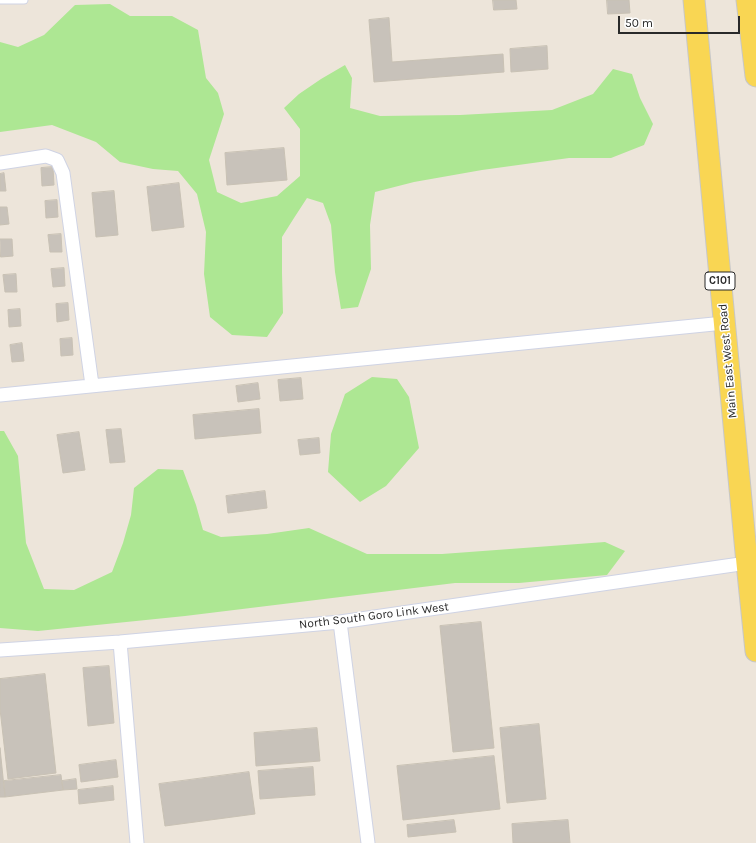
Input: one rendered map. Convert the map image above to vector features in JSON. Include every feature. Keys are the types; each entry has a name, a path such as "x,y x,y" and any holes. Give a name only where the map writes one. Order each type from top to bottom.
{"main road":[{"name":"Main East West Road","path":"694,0 724,323 751,562 756,651"},
{"path":"750,6 756,76"}],"street":[{"path":"0,163 46,156 57,160 63,173 92,385"},
{"path":"0,395 724,323"},
{"name":"North South Goro Link West","path":"0,650 120,642 340,622 751,562"},
{"path":"340,622 368,843"},
{"path":"120,642 136,843"}],"lane":[{"path":"0,0 24,0"}],"green space":[{"path":"110,4 130,16 172,16 198,30 206,78 218,93 224,114 209,160 217,192 241,203 277,196 300,176 300,129 284,108 299,94 345,65 352,78 350,108 380,116 460,115 552,110 593,94 613,69 632,74 640,98 653,124 644,145 611,158 569,158 482,170 414,182 375,192 370,225 371,269 358,307 341,309 335,272 331,225 323,203 307,198 282,237 283,313 267,337 232,335 210,317 204,274 206,232 197,194 178,171 153,169 120,162 96,142 52,125 0,132 0,42 18,47 44,35 75,5"},
{"path":"372,377 397,379 409,397 419,448 386,486 360,502 328,472 331,434 345,394"},
{"path":"0,431 4,431 18,456 26,543 44,589 74,590 112,572 123,543 131,515 134,488 158,469 183,470 196,505 203,530 221,537 267,534 309,528 367,554 442,554 605,542 625,551 607,575 519,583 455,583 185,616 38,631 0,628"}],"building":[{"path":"493,0 516,0 517,9 494,10"},
{"path":"607,0 629,0 630,13 608,14"},
{"path":"389,18 392,62 503,54 504,72 374,82 369,20"},
{"path":"547,46 548,69 511,72 510,49"},
{"path":"284,148 287,180 227,185 225,153"},
{"path":"53,167 54,185 42,186 41,168"},
{"path":"4,173 6,191 0,191 0,174"},
{"path":"179,183 184,227 152,231 147,187"},
{"path":"114,191 118,235 96,237 92,193"},
{"path":"57,200 58,217 46,218 45,201"},
{"path":"0,207 7,207 9,224 0,225"},
{"path":"61,234 62,252 50,252 48,235"},
{"path":"0,239 12,239 13,256 1,257"},
{"path":"64,268 65,286 53,287 51,269"},
{"path":"16,274 17,292 5,292 3,275"},
{"path":"68,303 69,320 57,322 56,304"},
{"path":"20,309 21,326 9,327 8,310"},
{"path":"72,338 73,355 61,356 60,339"},
{"path":"22,343 24,361 12,362 10,345"},
{"path":"301,378 303,399 280,401 278,380"},
{"path":"258,383 260,399 238,402 236,386"},
{"path":"259,409 261,433 195,439 193,415"},
{"path":"121,429 125,462 110,463 106,430"},
{"path":"79,432 85,470 63,473 57,435"},
{"path":"319,438 320,453 300,455 298,440"},
{"path":"265,491 267,508 228,513 226,496"},
{"path":"481,622 494,748 453,752 440,626"},
{"path":"109,666 114,723 88,726 83,668"},
{"path":"45,674 56,773 8,779 0,709 0,679"},
{"path":"539,724 546,799 507,803 500,728"},
{"path":"317,728 320,761 256,766 254,733"},
{"path":"0,748 5,797 0,797"},
{"path":"494,756 500,809 403,820 397,766"},
{"path":"116,760 118,777 81,782 79,765"},
{"path":"313,767 315,795 260,799 258,771"},
{"path":"249,772 255,814 165,826 159,784"},
{"path":"61,775 63,790 5,797 4,781"},
{"path":"76,779 77,789 63,790 62,781"},
{"path":"113,786 114,800 79,804 78,790"},
{"path":"454,820 456,832 408,837 407,825"},
{"path":"568,820 570,843 513,843 512,824"}]}
